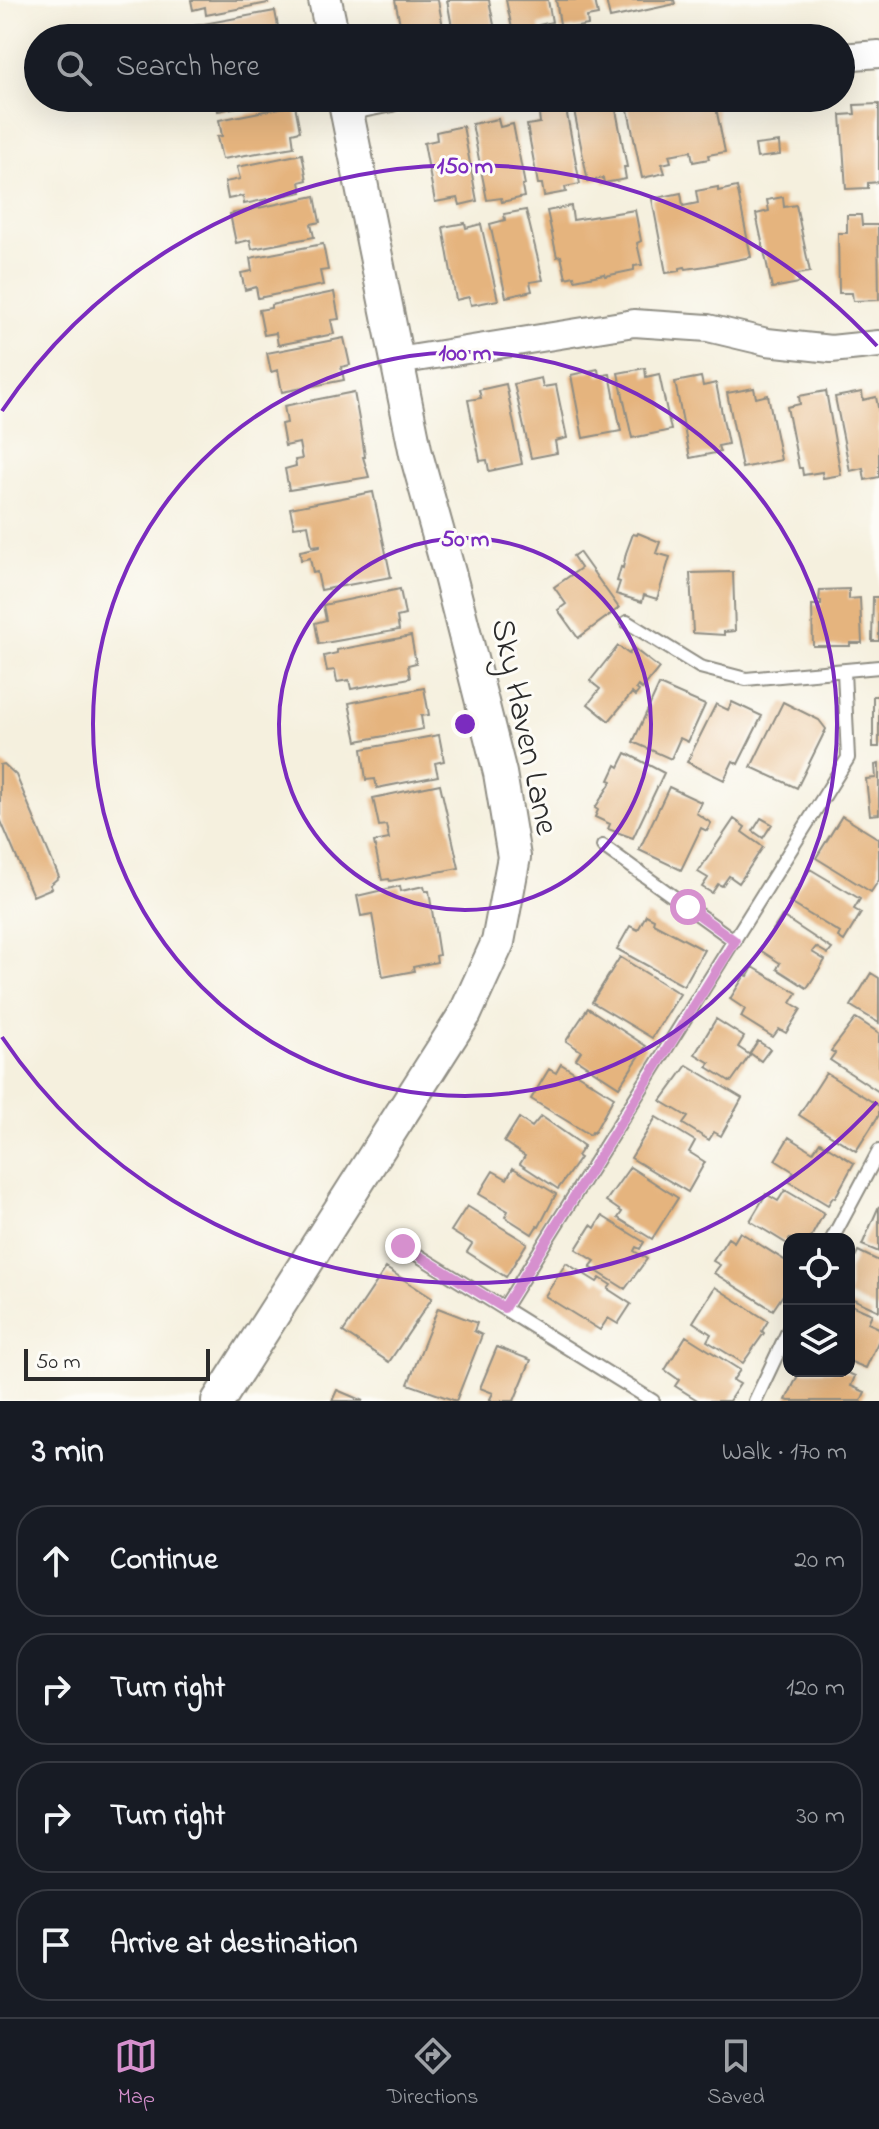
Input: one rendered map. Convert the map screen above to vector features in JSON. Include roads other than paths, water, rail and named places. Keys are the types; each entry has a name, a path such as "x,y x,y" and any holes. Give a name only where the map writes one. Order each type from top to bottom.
{"street":[{"path":"325,0 330,24"},
{"path":"855,56 879,54"},
{"name":"Sky Haven Lane","path":"218,1401 465,1014 498,942 514,857 500,773 416,454 347,112"},
{"path":"398,361 634,323 708,328 767,342 831,349 879,344"}],"lane":[{"path":"627,622 700,667 746,679 879,667"},
{"path":"504,1308 848,758 844,671"},
{"path":"603,846 735,941"},
{"path":"835,1233 879,1151"},
{"path":"403,1246 653,1401"},
{"path":"755,1401 783,1342"}]}
